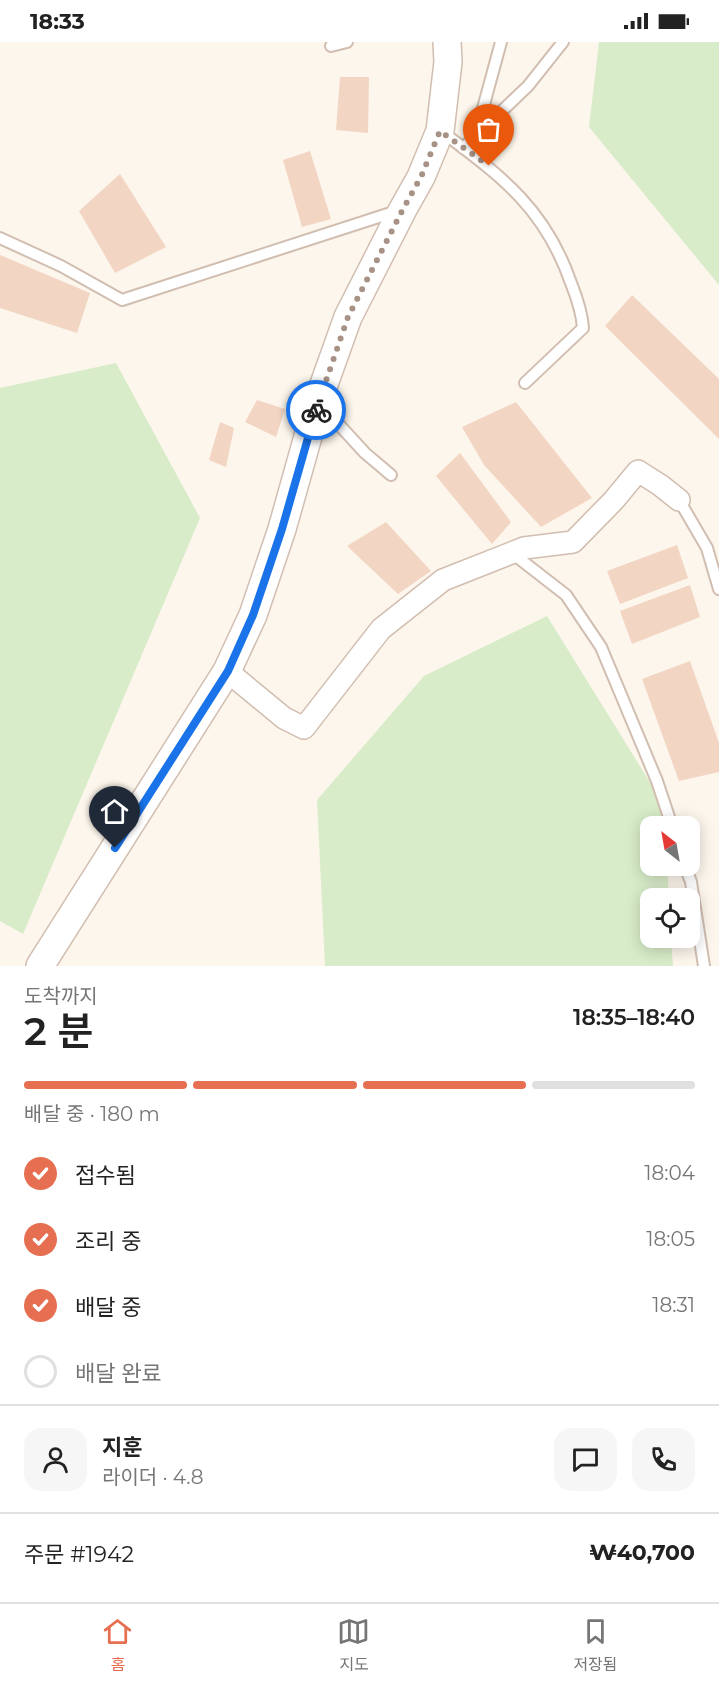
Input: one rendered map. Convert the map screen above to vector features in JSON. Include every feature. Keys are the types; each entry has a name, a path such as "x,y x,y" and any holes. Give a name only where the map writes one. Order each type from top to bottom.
{"street":[{"path":"40,966 228,671 253,615 282,529 318,401 348,317 421,177 440,131 448,62 447,42"},
{"path":"228,671 284,718 304,728 381,629 443,580 524,548 573,542 614,500 638,471 679,500"}],"lane":[{"path":"331,46 347,42"},
{"path":"476,135 501,42"},
{"path":"463,148 528,86 563,42"},
{"path":"440,131 489,166 528,203 545,228 565,266 582,313 583,328 525,383"},
{"path":"0,238 61,266 122,300 403,209"},
{"path":"318,401 365,453 391,475"},
{"path":"679,500 707,548 719,589"},
{"path":"512,553 566,595 601,647 657,781 669,816"},
{"path":"688,876 704,966"}],"green space":[{"path":"599,42 719,42 719,285 589,127"},
{"path":"116,363 200,518 23,934 0,921 0,388"},
{"path":"547,616 664,805 665,816 640,816 640,876 668,876 668,888 640,888 640,948 672,948 673,966 325,966 317,800 424,676"}],"building":[{"path":"340,77 369,77 368,133 336,130"},
{"path":"310,151 331,219 302,227 283,160"},
{"path":"120,174 166,247 115,273 79,211"},
{"path":"0,255 90,293 77,333 0,308"},
{"path":"632,295 719,379 719,439 605,326"},
{"path":"257,400 285,409 276,437 245,422"},
{"path":"516,402 592,498 541,527 484,465 462,427"},
{"path":"220,422 234,428 226,467 209,460"},
{"path":"460,453 511,522 492,544 436,476"},
{"path":"386,522 431,571 398,594 347,546"},
{"path":"677,545 688,578 620,604 607,571"},
{"path":"690,585 700,617 632,644 620,611"},
{"path":"690,661 719,743 719,772 679,781 642,679"}],"way so far":[{"path":"316,410 348,317 421,177 440,131 489,166"}],"route":[{"path":"115,848 228,671 253,615 282,529 316,410"}]}
